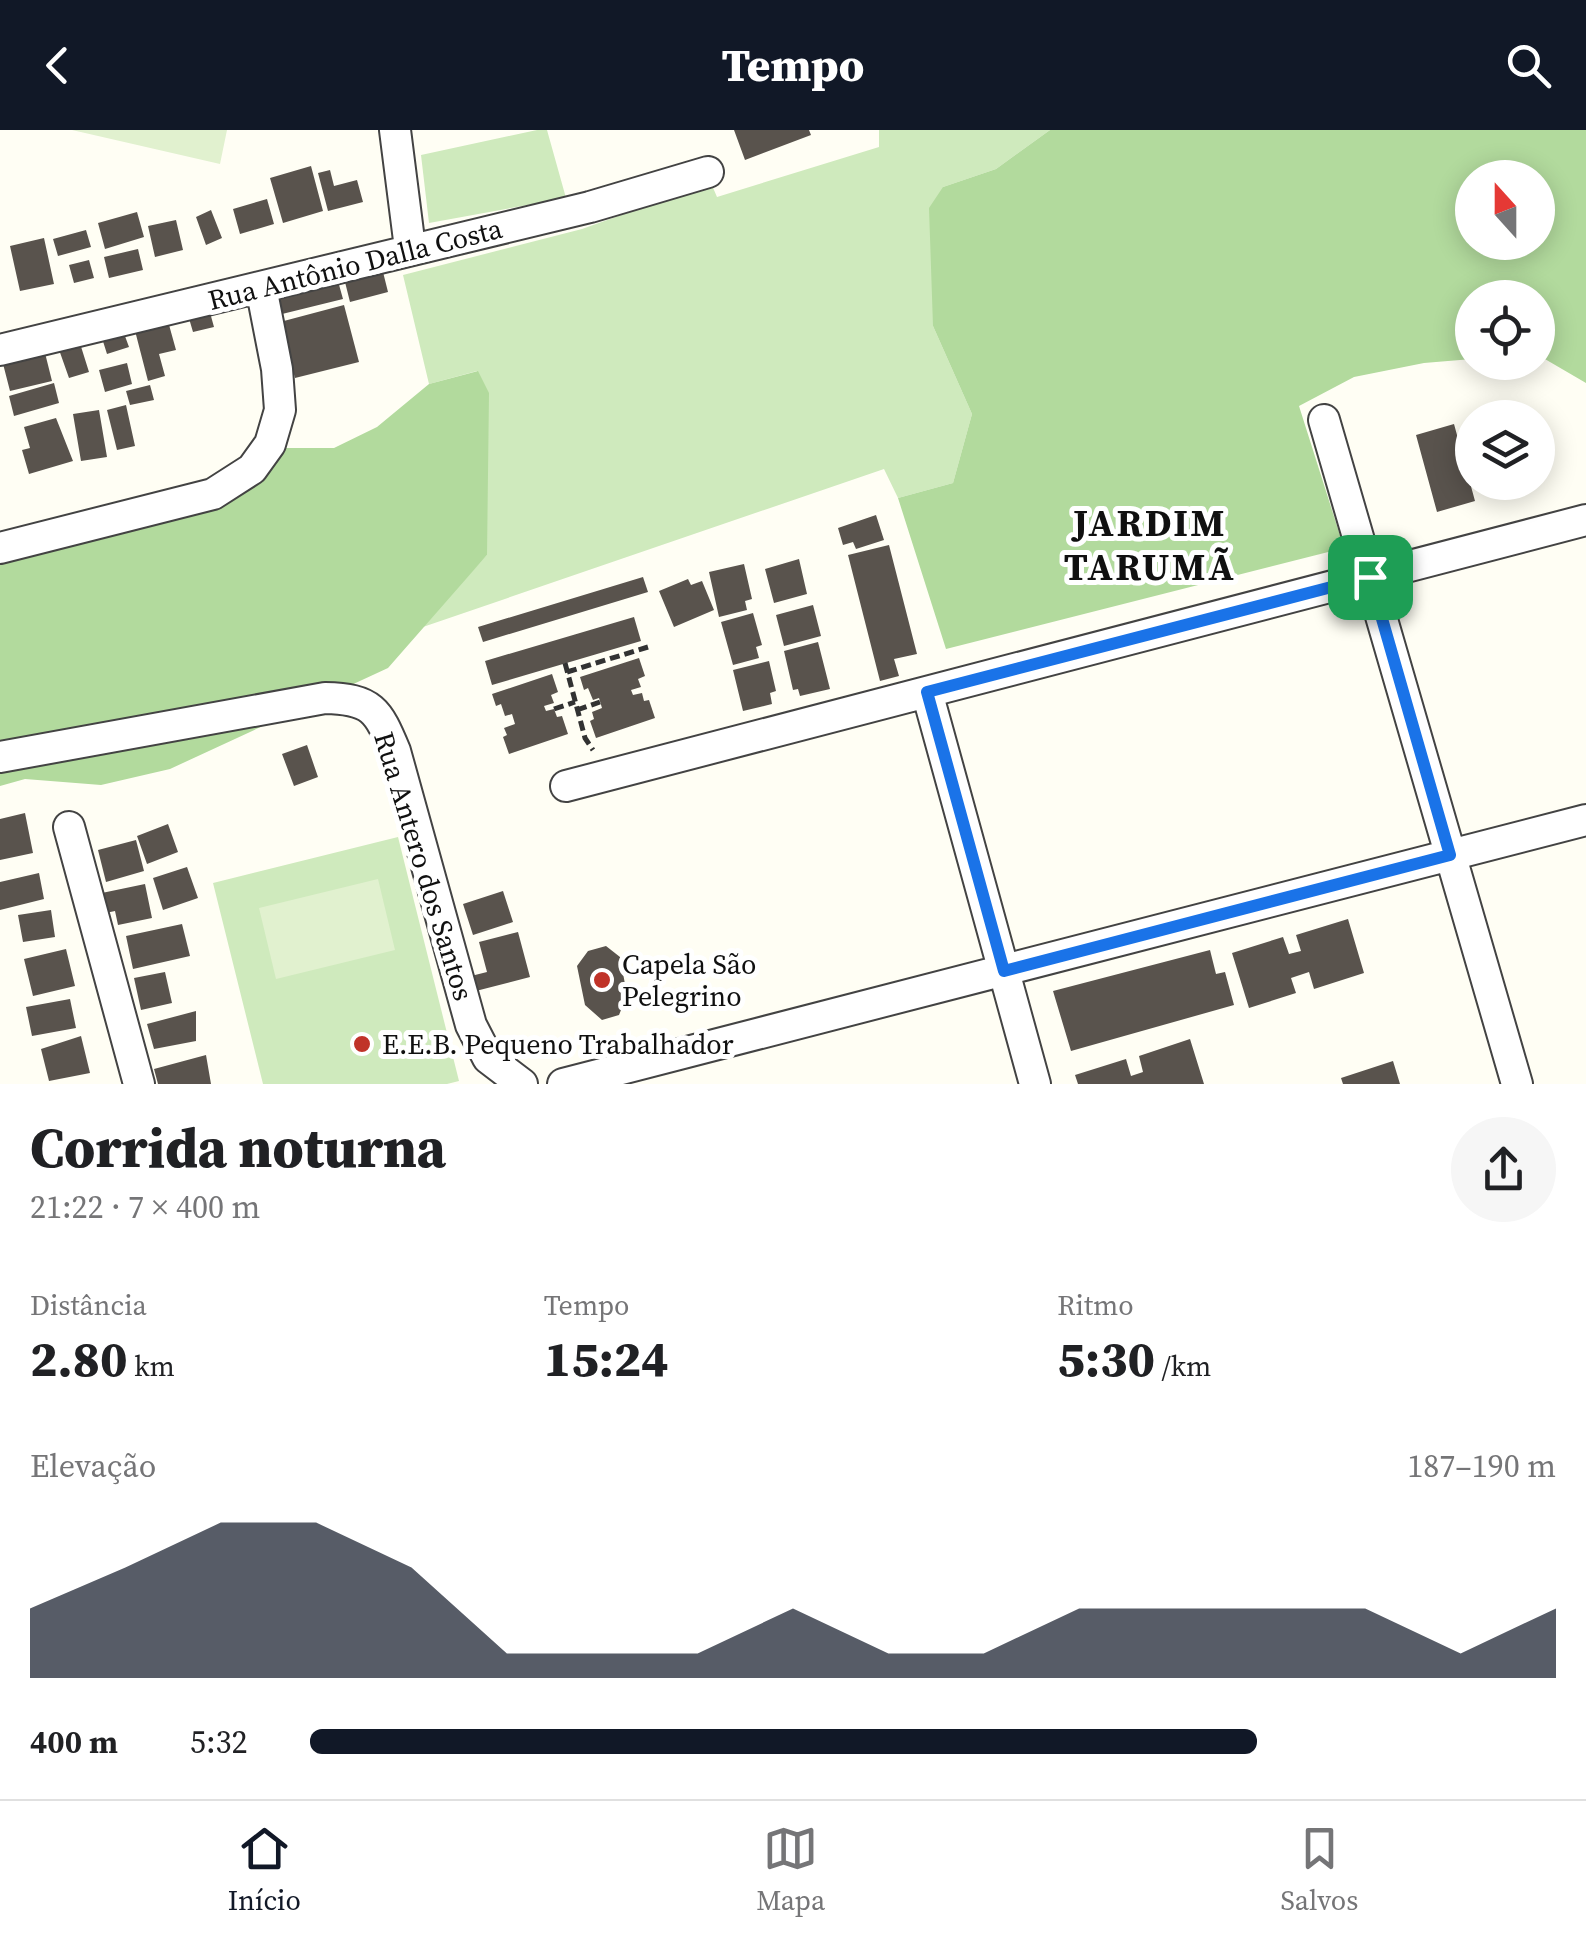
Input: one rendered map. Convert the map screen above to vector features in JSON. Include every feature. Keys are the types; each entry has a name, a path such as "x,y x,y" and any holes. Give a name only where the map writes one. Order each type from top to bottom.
{"street":[{"path":"395,130 410,248"},
{"name":"Rua Antônio Dalla Costa","path":"0,350 590,207 708,172"},
{"path":"0,548 213,494 252,469 270,444 280,410 277,369 261,287"},
{"path":"1324,420 1517,1084"},
{"path":"566,786 1586,520"},
{"path":"927,692 1035,1084"},
{"name":"Rua Antero dos Santos","path":"0,756 326,698 350,699 371,706 395,751 471,1026 488,1058 522,1084"},
{"path":"564,1084 1586,820"},
{"path":"69,827 139,1084"}],"path":[{"path":"567,672 648,647"},
{"path":"565,663 591,750 606,747"},
{"path":"554,709 600,702"}],"green space":[{"path":"72,130 227,130 220,164"},
{"path":"547,130 566,198 429,223 421,155"},
{"path":"879,130 1050,130 996,169 943,187 933,326 972,414 953,483 898,498 884,469 420,628 487,555 477,371 429,384 403,275 582,229 711,183 717,197 879,147"},
{"path":"1050,130 1586,130 1586,383 1555,365 1555,280 1455,280 1455,360 1354,377 1299,406 1344,548 946,649 898,498 953,483 972,414 933,326 929,208 943,187 996,169"},
{"path":"478,371 489,393 487,555 388,668 170,769 101,785 25,779 0,786 0,564 169,522 246,477 272,448 334,448 377,427 429,384"},
{"path":"398,837 459,1081 263,1084 213,883"},
{"path":"378,879 395,950 276,979 259,908"}],"building":[{"path":"734,130 809,130 811,135 745,160"},
{"path":"311,166 323,211 283,223 270,178"},
{"path":"330,170 334,186 357,180 363,202 328,211 318,173"},
{"path":"267,199 274,224 240,234 233,209"},
{"path":"211,210 222,238 206,245 196,217"},
{"path":"137,212 144,237 105,249 98,223"},
{"path":"176,220 183,250 155,257 148,226"},
{"path":"86,230 91,247 58,256 53,239"},
{"path":"44,238 54,284 20,291 10,246"},
{"path":"138,249 143,270 109,278 104,257"},
{"path":"89,260 94,278 74,283 69,265"},
{"path":"382,268 388,292 350,302 344,278"},
{"path":"336,274 343,299 278,315 272,290"},
{"path":"344,305 359,362 295,378 280,322"},
{"path":"209,309 214,327 193,332 188,315"},
{"path":"166,314 176,350 159,354 165,376 148,381 133,323"},
{"path":"122,328 129,347 107,354 101,335"},
{"path":"78,337 89,372 69,378 57,344"},
{"path":"43,345 52,381 10,391 1,356"},
{"path":"127,363 132,384 105,392 99,370"},
{"path":"54,383 59,403 14,416 9,396"},
{"path":"150,385 154,400 130,405 126,391"},
{"path":"126,405 135,446 117,450 107,410"},
{"path":"99,410 107,457 81,461 73,414"},
{"path":"56,418 73,461 29,474 22,450 30,448 24,427"},
{"path":"1454,424 1455,500 1475,501 1437,512 1416,435"},
{"path":"876,515 884,540 856,549 853,542 843,545 838,528"},
{"path":"889,545 917,654 894,659 899,676 880,681 848,555"},
{"path":"799,559 807,594 774,603 765,569"},
{"path":"744,564 752,599 745,601 747,610 719,617 709,572"},
{"path":"643,577 648,592 483,642 478,627"},
{"path":"688,579 691,585 702,581 714,610 674,627 659,591"},
{"path":"813,605 821,636 784,646 776,615"},
{"path":"753,613 762,645 756,647 759,658 733,665 721,622"},
{"path":"634,617 641,641 492,685 485,661"},
{"path":"818,642 830,689 800,696 798,689 793,690 784,651"},
{"path":"639,658 645,676 638,679 641,687 631,690 633,695 642,693 644,701 649,700 655,718 596,738 590,721 594,719 592,712 602,708 599,698 593,700 588,688 584,690 580,677"},
{"path":"769,661 776,691 770,693 772,704 743,711 733,670"},
{"path":"552,674 558,692 551,695 554,703 544,706 546,711 554,709 557,717 562,716 568,734 509,754 504,728 515,724 512,714 505,716 501,704 496,706 492,694"},
{"path":"307,745 318,777 294,786 282,754"},
{"path":"25,813 33,853 0,860 0,819"},
{"path":"168,824 178,852 147,864 137,836"},
{"path":"136,840 144,871 106,882 98,850"},
{"path":"187,867 198,898 163,910 153,878"},
{"path":"39,873 44,899 0,910 0,882"},
{"path":"145,884 152,918 118,925 115,911 101,914 97,894"},
{"path":"503,891 513,922 473,935 463,904"},
{"path":"51,910 55,937 23,942 18,915"},
{"path":"1348,919 1364,973 1314,989 1309,972 1291,978 1296,993 1249,1008 1232,953 1283,937 1289,954 1301,951 1296,935"},
{"path":"182,924 190,956 133,969 126,936"},
{"path":"518,932 530,977 468,993 463,978 487,972 479,942"},
{"name":"Capela São Pelegrino","path":"606,946 620,957 627,995 619,1015 602,1020 585,1005 577,966 588,951"},
{"path":"66,949 75,986 33,996 24,959"},
{"path":"1210,950 1216,974 1225,972 1234,1005 1071,1051 1053,991"},
{"path":"165,972 172,1003 141,1010 134,978"},
{"path":"70,999 76,1028 32,1036 26,1007"},
{"path":"196,1011 196,1041 154,1049 147,1024"},
{"path":"81,1036 90,1073 49,1081 41,1049"},
{"path":"1190,1039 1204,1084 1078,1084 1075,1075 1126,1059 1131,1076 1143,1072 1139,1056"},
{"path":"206,1055 211,1084 158,1084 154,1069"},
{"path":"1393,1061 1400,1084 1343,1084 1341,1078"}],"place":[{"name":"Capela São Pelegrino","path":"602,980"},
{"name":"E.E.B. Pequeno Trabalhador","path":"362,1044"}],"district":[{"name":"JARDIM TARUMÃ","path":"1150,544"}],"route":[{"path":"1370,577 1450,855 1004,971 927,692 1370,577"}]}
